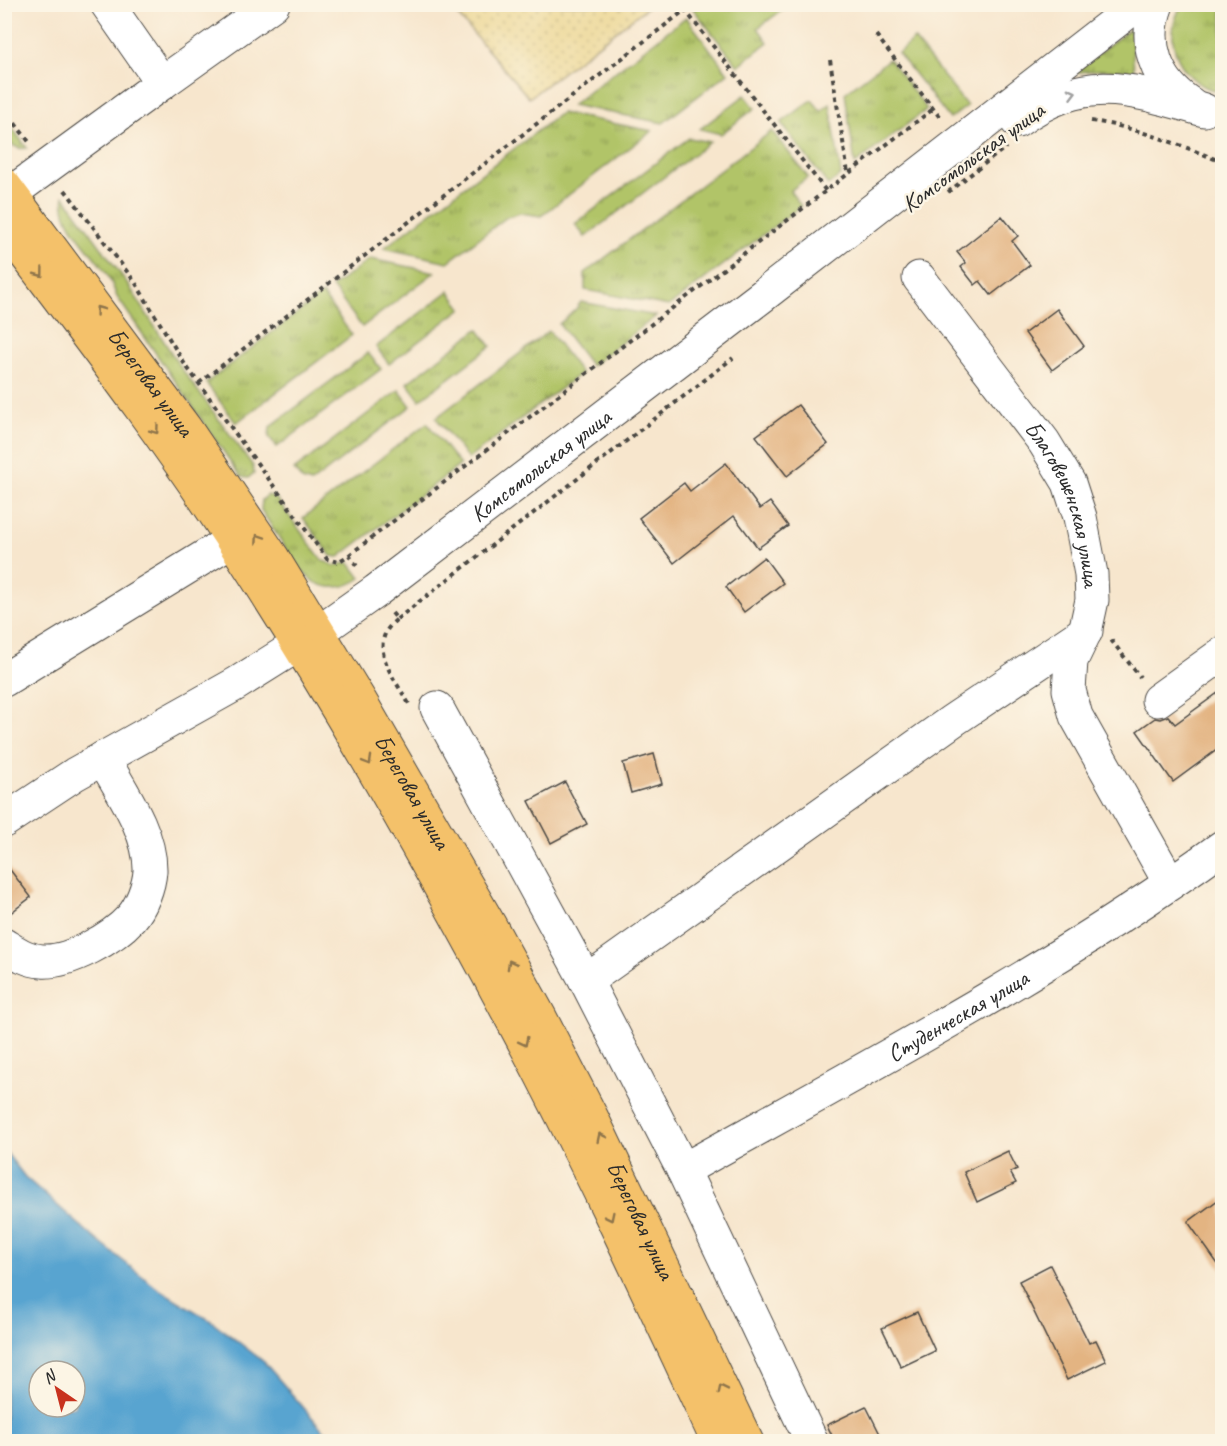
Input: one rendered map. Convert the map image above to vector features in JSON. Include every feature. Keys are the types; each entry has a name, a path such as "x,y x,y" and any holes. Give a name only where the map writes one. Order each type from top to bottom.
{"main road":[{"name":"Береговая улица","path":"8,189 185,428 273,558 308,638 400,816 517,1028 569,1131 718,1442"},
{"name":"Береговая улица","path":"4,226 105,360 232,540 308,638 426,814 541,1019 592,1118 747,1442"}],"street":[{"path":"106,4 162,83"},
{"path":"8,189 47,165 273,4"},
{"name":"Комсомольская улица","path":"970,155 1138,4"},
{"path":"1157,4 1151,22 1150,38 1158,69 1166,82 1190,104 1216,113"},
{"name":"Комсомольская улица","path":"4,821 103,758 236,684 376,591 761,297 883,223 1029,112 1058,97 1094,89 1126,90 1216,113"},
{"name":"Благовещенская улица","path":"919,278 1044,441 1069,483 1080,517 1091,574 1092,600 1091,627 1071,661 1070,690 1076,716 1170,883"},
{"path":"4,680 232,540"},
{"path":"586,981 952,721 1091,627"},
{"path":"1158,700 1222,654"},
{"path":"437,708 586,981 683,1170 812,1442"},
{"path":"4,945 23,957 43,961 61,959 88,949 109,936 132,917 145,894 150,873 148,851 142,831 103,758"},
{"name":"Студенческая улица","path":"683,1170 962,1014 1097,932 1222,847"}],"path":[{"path":"199,383 685,10 826,191"},
{"path":"876,35 970,155"},
{"path":"830,60 848,173"},
{"path":"4,109 135,282 184,363 327,559 338,562 933,108"},
{"path":"1088,121 1110,124 1185,147 1222,162"},
{"path":"942,197 970,155 1013,142"},
{"path":"397,619 735,357"},
{"path":"349,555 376,591"},
{"path":"1091,627 1158,700"}],"green space":[{"path":"690,5 789,5 758,28 768,42 738,66"},
{"path":"1182,5 1222,5 1222,92 1196,81 1178,59 1173,33 1175,19"},
{"path":"686,17 728,73 663,123 572,105"},
{"path":"1131,28 1134,71 1099,70 1074,73"},
{"path":"914,39 967,106 950,119 898,53"},
{"path":"889,59 927,109 855,164 845,93"},
{"path":"745,95 755,108 721,134 700,129"},
{"path":"812,100 821,111 830,104 841,175 828,185 781,123"},
{"path":"561,113 652,131 541,216 520,213 507,217 448,262 384,248"},
{"path":"4,118 27,148 17,147 7,139"},
{"path":"772,131 808,177 790,191 801,206 669,306 585,290 585,273"},
{"path":"689,138 710,142 585,237 575,224"},
{"path":"64,196 127,283 179,365 253,466 254,473 248,478 241,477 117,297 108,276 72,227 64,206"},
{"path":"370,259 435,272 362,327 332,287"},
{"path":"449,291 462,308 389,364 376,347"},
{"path":"322,294 352,335 236,423 206,383"},
{"path":"581,302 656,316 591,366 559,324"},
{"path":"478,329 491,346 420,400 407,383"},
{"path":"549,331 581,373 468,459 436,418"},
{"path":"368,353 381,369 277,447 269,437 270,427"},
{"path":"399,390 411,406 311,483 302,480 294,470"},
{"path":"427,423 460,465 339,557 331,556 303,518"},
{"path":"268,495 276,498 322,560 335,566 349,562 361,578 344,586 331,587 319,584 307,576 261,510 262,500"}],"sand":[{"path":"449,5 650,5 529,98"}],"water":[{"path":"5,1151 25,1177 97,1240 157,1288 213,1322 264,1362 323,1430 341,1441 5,1441"}],"building":[{"path":"1002,216 1018,236 1012,241 1030,265 991,295 980,281 975,285 961,267 966,263 957,252"},
{"path":"1057,309 1084,346 1052,370 1025,333"},
{"path":"798,405 828,444 787,476 756,436"},
{"path":"726,463 760,509 770,502 788,526 758,548 734,516 674,563 639,518 684,483 690,491"},
{"path":"764,557 783,583 744,612 726,587"},
{"path":"1222,690 1222,746 1173,782 1137,731 1155,718 1168,716 1175,724"},
{"path":"654,754 662,784 631,793 623,763"},
{"path":"565,782 587,824 551,843 529,801"},
{"path":"4,862 31,897 4,918"},
{"path":"1008,1151 1017,1169 1010,1172 1016,1183 977,1202 964,1172"},
{"path":"1222,1197 1222,1270 1188,1222"},
{"path":"1050,1265 1089,1343 1096,1340 1106,1361 1067,1380 1019,1281"},
{"path":"917,1312 935,1351 901,1367 882,1328"},
{"path":"866,1406 884,1442 835,1442 827,1425"}]}
